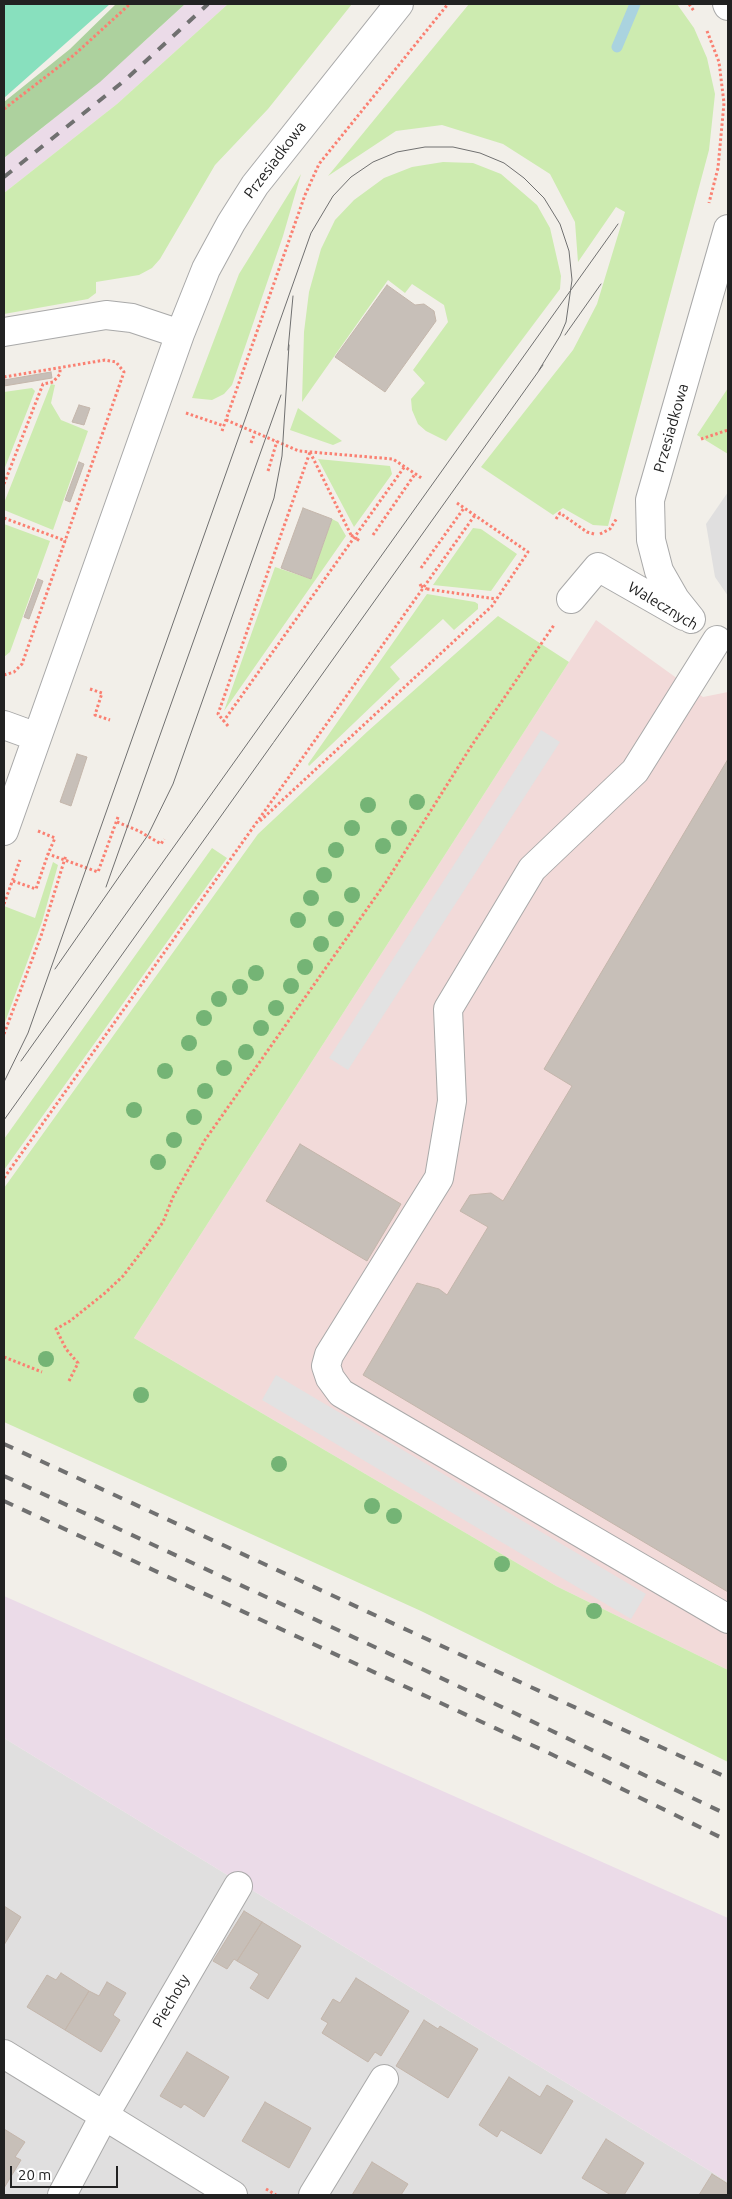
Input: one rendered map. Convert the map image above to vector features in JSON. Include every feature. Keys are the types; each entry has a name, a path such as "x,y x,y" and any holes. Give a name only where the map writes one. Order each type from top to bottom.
{"street":[{"name":"Przesiadkowa","path":"4,831 180,334 209,264 243,202 281,150 399,4"},
{"name":"Przesiadkowa","path":"691,619 675,600 659,571 650,530 650,500 728,230"},
{"path":"4,332 106,315 132,318 180,334"},
{"name":"Walecznych","path":"571,599 598,567 691,619 723,643"},
{"path":"723,643 635,771 532,869 448,1009 452,1101 439,1178 329,1354 326,1366 330,1378 341,1393 728,1619"},
{"path":"4,725 37,736"},
{"name":"Piechoty","path":"62,2195 104,2116 238,1886"},
{"path":"4,2054 233,2195"},
{"path":"312,2195 384,2079"}],"path":[{"path":"4,109 74,55 130,4"},
{"path":"222,431 305,195 319,164 448,4"},
{"path":"689,4 696,13"},
{"path":"704,26 719,62 724,103 718,168 708,206"},
{"path":"4,377 100,360 112,360 120,364 124,372 22,664 14,672 4,675"},
{"path":"4,484 43,384 53,382 60,374 60,368"},
{"path":"226,420 299,450 393,458 423,479"},
{"path":"700,439 728,430"},
{"path":"251,443 255,433"},
{"path":"268,471 277,441"},
{"path":"310,452 351,535 358,540"},
{"path":"228,726 219,718 220,708 310,452"},
{"path":"223,722 405,466"},
{"path":"374,535 415,474"},
{"path":"254,828 492,606 528,552 458,503"},
{"path":"421,568 464,508"},
{"path":"556,519 560,513 587,532 598,534 615,524 619,509"},
{"path":"4,1178 293,774 475,515"},
{"path":"4,518 66,542"},
{"path":"420,585 427,589 496,599"},
{"path":"69,1381 78,1363 66,1349 56,1329 70,1321 123,1276 163,1222 173,1197 205,1140 386,882 472,745 571,599"},
{"path":"287,770 293,774"},
{"path":"48,854 98,872 118,817"},
{"path":"117,822 139,831 161,844 164,839"},
{"path":"248,824 254,828"},
{"path":"139,831 142,826"},
{"path":"12,881 36,889 55,838 44,834"},
{"path":"4,1034 41,936 66,855"},
{"path":"4,1357 42,1372"}],"shaded area":[{"path":"185,4 228,4 117,104 4,193 4,158 146,40"},
{"path":"728,492 728,596 715,577 706,524"},
{"path":"596,620 703,697 728,692 728,1670 556,1586 134,1338"},
{"path":"541,730 560,742 348,1070 329,1058"},
{"path":"276,1375 646,1594 631,1619 262,1400"},
{"path":"4,1596 728,1918 728,2182 4,1738"},
{"path":"4,1738 728,2182 728,2195 4,2195"}],"green space":[{"path":"4,4 110,4 4,98"},
{"path":"116,4 185,4 100,82 4,158 4,102 70,49"},
{"path":"228,4 352,4 268,109 215,165 160,259 152,268 139,275 96,282 96,293 88,299 4,314 4,193 117,104"},
{"path":"469,4 677,4 694,28 707,58 715,94 709,150 608,526 593,525 563,508 553,515 481,467 573,350 597,304 625,212 616,207 578,262 575,222 550,174 503,144 442,125 396,131 328,176"},
{"path":"443,162 473,163 501,174 537,205 550,228 561,276 560,289 446,441 426,431 418,424 412,410 411,399 425,383 413,370 448,322 444,305 412,284 405,293 388,280 302,402 304,332 309,292 321,249 335,220 354,200 384,178 412,167"},
{"path":"301,174 283,236 232,385 224,394 212,400 192,398 239,274"},
{"path":"51,384 55,385 51,403 61,420 88,431 53,530 4,510 4,503"},
{"path":"32,388 35,391 4,470 4,392"},
{"path":"728,388 728,454 697,435"},
{"path":"298,408 342,441 333,445 290,430"},
{"path":"318,459 390,466 392,474 354,527"},
{"path":"332,519 338,522 346,536 224,711 275,567 311,579"},
{"path":"4,524 50,541 10,652 4,657"},
{"path":"473,528 481,529 517,554 491,591 433,585"},
{"path":"427,594 475,602 478,604 478,609 454,630 443,619 390,667 400,679 309,766 308,764"},
{"path":"498,616 569,662 134,1338 556,1586 728,1670 728,1762 421,1611 4,1422 4,1188 258,834 368,731"},
{"path":"212,848 227,858 4,1170 4,1139"},
{"path":"53,862 58,865 42,922 4,1025 4,906 35,918"}],"building":[{"path":"387,285 415,305 424,304 434,311 436,321 385,392 335,357"},
{"path":"51,372 52,378 4,386 4,380"},
{"path":"79,405 90,408 84,425 72,422"},
{"path":"79,462 84,464 70,502 65,500"},
{"path":"303,508 332,519 311,579 281,568"},
{"path":"38,579 43,581 29,619 24,617"},
{"path":"77,754 87,757 71,806 60,802"},
{"path":"728,759 728,1592 363,1375 417,1283 439,1289 447,1295 488,1227 460,1211 470,1195 491,1193 503,1201 572,1086 544,1069"},
{"path":"300,1144 401,1204 367,1261 266,1201"},
{"path":"4,1906 21,1917 4,1945"},
{"path":"244,1911 262,1922 237,1961 234,1959 227,1969 213,1961"},
{"path":"262,1922 301,1946 268,1999 250,1988 259,1974 237,1961"},
{"path":"61,1973 89,1991 65,2030 27,2007 47,1975 56,1980"},
{"path":"356,1978 409,2011 381,2056 375,2052 368,2062 322,2033 328,2023 321,2019 333,1999 340,2003"},
{"path":"107,1982 126,1993 113,2015 120,2020 101,2052 65,2030 89,1991 99,1996"},
{"path":"424,2020 438,2029 440,2026 478,2049 448,2098 396,2066"},
{"path":"187,2052 229,2077 204,2117 184,2104 181,2108 160,2096"},
{"path":"509,2077 540,2097 547,2085 573,2101 541,2154 501,2130 497,2137 479,2125"},
{"path":"265,2102 311,2128 289,2168 242,2141"},
{"path":"4,2129 25,2142 15,2157 21,2160 4,2188"},
{"path":"606,2139 644,2163 624,2195 611,2195 582,2178"},
{"path":"372,2162 408,2184 401,2195 352,2195"},
{"path":"712,2174 728,2184 728,2195 699,2195"}],"waterway":[{"path":"617,47 635,4"}],"tram line":[{"path":"4,1082 28,1033 311,233 333,196 351,177 373,162 397,152 425,147 453,147 480,153 504,163 524,178 544,198 560,224 569,251 572,280 566,322 560,336 539,370"},
{"path":"21,1061 618,224"},
{"path":"565,335 601,284"},
{"path":"288,350 293,296"},
{"path":"55,969 148,835 173,784 274,498 282,456 289,345"},
{"path":"4,1120 543,365"},
{"path":"106,887 281,395"}],"railway":[{"path":"4,177 124,81 208,4"},
{"path":"4,1444 728,1778"},
{"path":"4,1476 416,1666 728,1815"},
{"path":"4,1501 551,1754 728,1841"}]}
